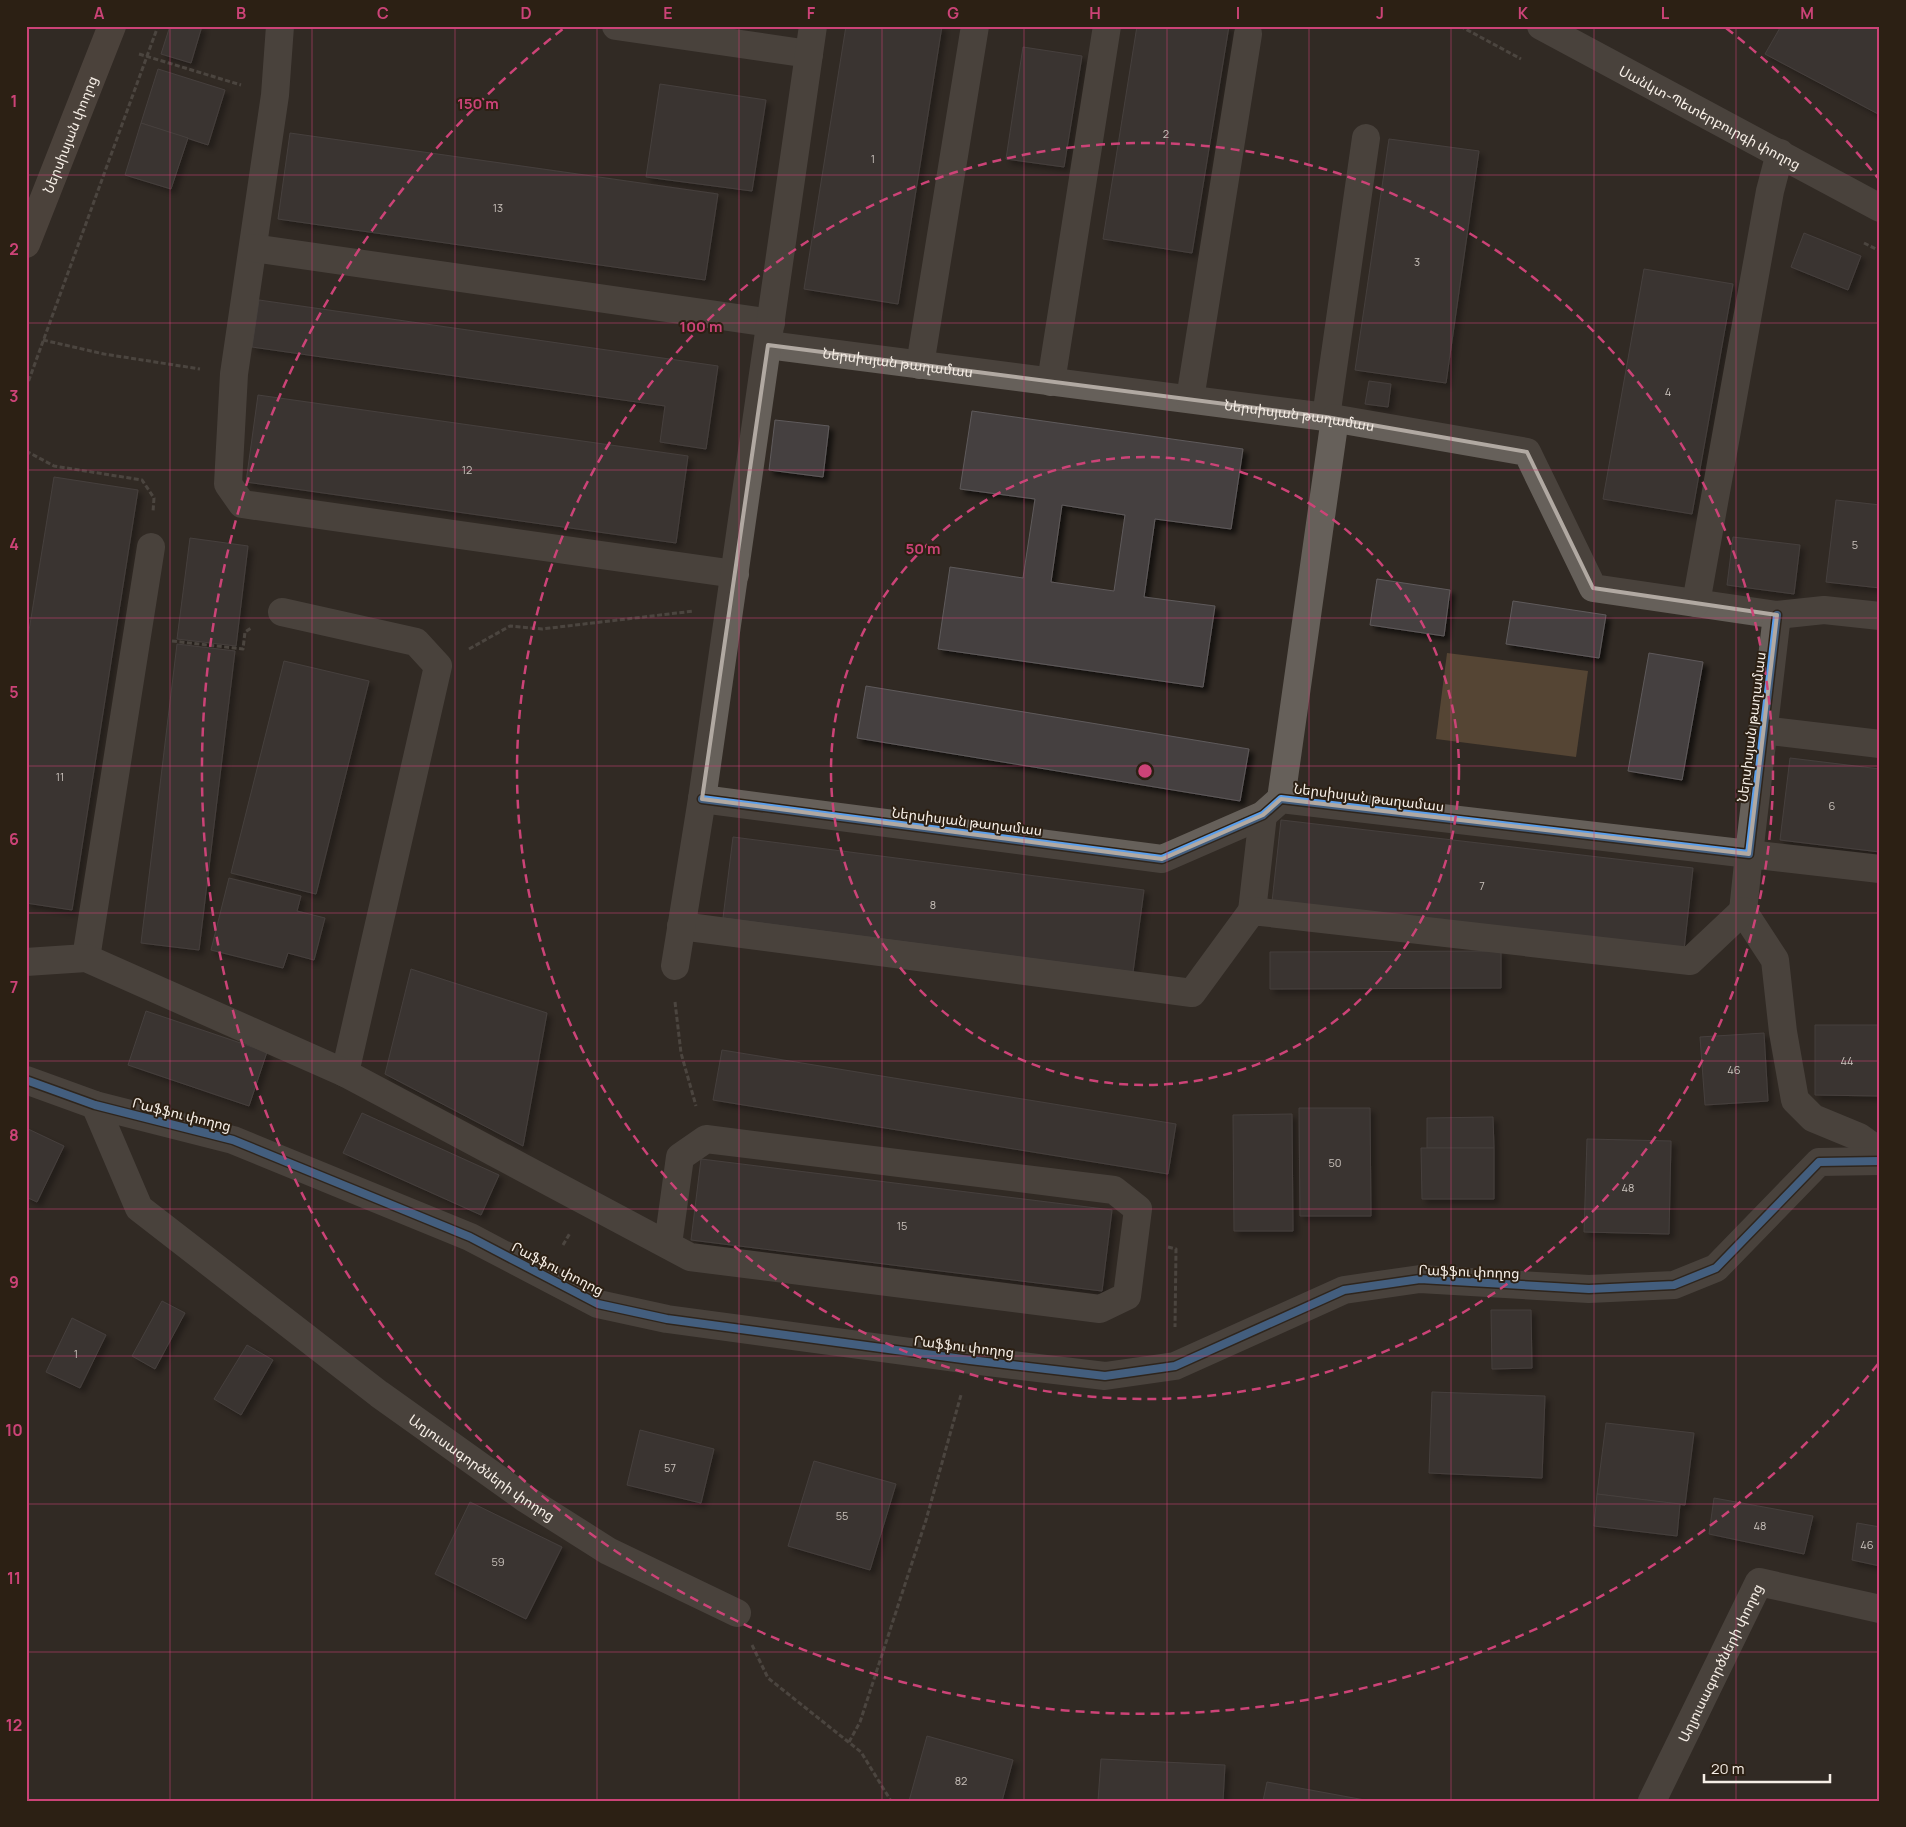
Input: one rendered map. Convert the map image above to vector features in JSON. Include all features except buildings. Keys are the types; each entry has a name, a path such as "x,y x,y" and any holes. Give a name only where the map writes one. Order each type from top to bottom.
{"main road":[{"name":"Ներսիսյան փողոց","path":"26,244 112,26"}],"street":[{"path":"280,26 275,95 234,374 228,484 242,504 735,574"},
{"path":"616,26 809,54"},
{"path":"676,966 735,574 813,26"},
{"path":"920,365 975,26"},
{"path":"1051,382 1107,26"},
{"name":"Սանկտ-Պետերբուրգի փողոց","path":"1541,26 1880,208"},
{"path":"1190,399 1248,34"},
{"path":"682,926 1192,993 1252,911 1272,807 1331,417 1366,138"},
{"path":"1696,603 1770,191 1780,154"},
{"name":"Ներսիսյան թաղամաս","path":"253,248 769,334 920,365 1331,417 1527,452 1593,588 1777,615 1824,610 1880,616"},
{"path":"86,958 151,547"},
{"path":"282,612 416,642 438,666 345,1073"},
{"name":"Ներսիսյան թաղամաս","path":"702,799 1162,859 1272,807 1749,854 1762,730 1777,615"},
{"path":"1762,730 1880,744"},
{"path":"1880,869 1749,854 1743,911 1775,960 1783,1032 1795,1100 1813,1118 1859,1136 1880,1152"},
{"path":"1252,911 1690,961 1743,911"},
{"path":"26,962 86,958 345,1073 690,1257 1100,1309 1127,1296 1138,1209 1114,1190 706,1139 680,1157 668,1244"},
{"name":"Րաֆֆու փողոց","path":"26,1080 95,1105 233,1140 470,1237 598,1304 667,1319 970,1360 1105,1376 1176,1366 1344,1290 1420,1279 1589,1289 1674,1285 1716,1268 1819,1162 1880,1161"},
{"name":"Աղյուսագործների փողոց","path":"95,1105 140,1208 379,1394 526,1499 608,1551 737,1613"},
{"name":"Աղյուսագործների փողոց","path":"1652,1801 1759,1582 1880,1609"}],"path":[{"path":"26,388 158,26"},
{"path":"159,60 217,79"},
{"path":"43,340 104,354 197,369"},
{"path":"26,451 54,466 142,480 154,498 151,547"},
{"path":"438,666 510,626 542,629 730,607"},
{"path":"137,637 243,649 245,632"},
{"path":"675,1005 681,1052 706,1139"},
{"path":"562,1247 570,1231"},
{"path":"1175,1328 1176,1249"},
{"path":"849,1742 860,1722 926,1520 970,1360"},
{"path":"737,1613 768,1678 861,1752 891,1801"}],"highlighted area":[{"path":"768,345 1326,417 1527,452 1593,588 1777,615 1749,854 1281,799 1263,815 1162,859 702,799"}],"shaded area":[{"path":"1447,653 1588,671 1576,757 1436,739"}],"cycle path":[{"path":"702,799 1162,859 1263,815 1281,799 1749,854 1777,615"},
{"path":"26,1080 95,1105 233,1140 470,1237 598,1304 667,1319 970,1360 1105,1376 1175,1366 1344,1290 1420,1279 1589,1289 1674,1285 1716,1268 1819,1162 1880,1161"}]}
